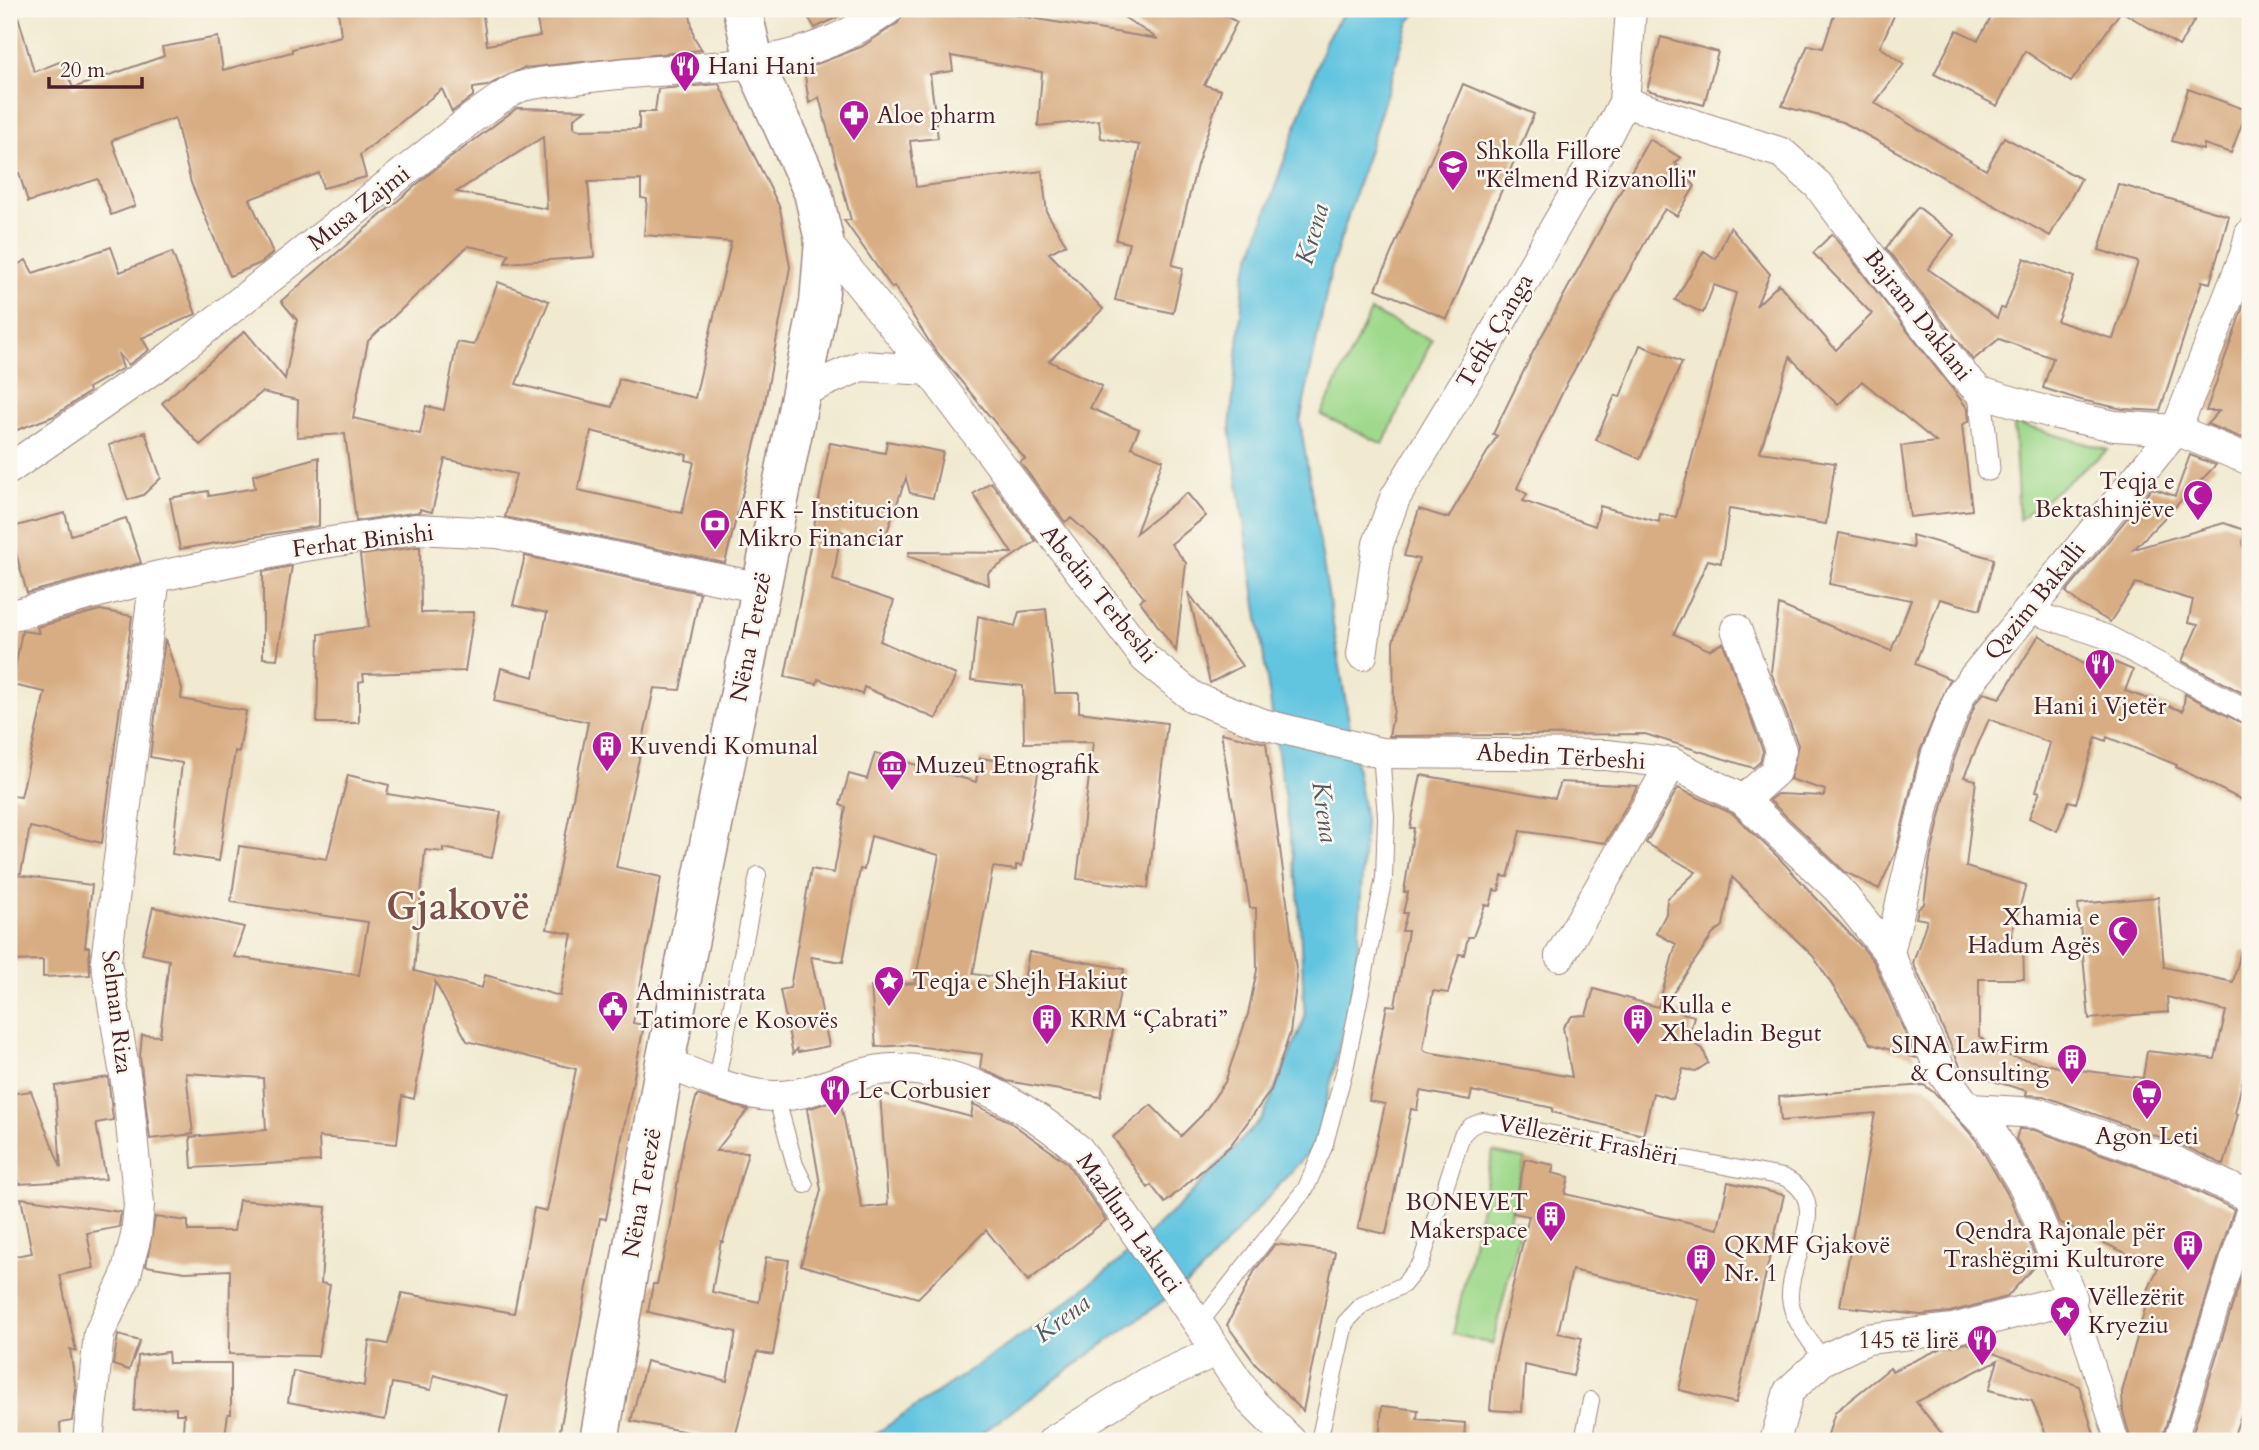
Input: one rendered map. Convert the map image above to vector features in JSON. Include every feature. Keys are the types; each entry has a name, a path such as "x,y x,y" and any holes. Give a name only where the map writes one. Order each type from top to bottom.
{"main road":[{"name":"Nëna Terezë","path":"598,1441 665,1062 819,303 824,240 813,192 755,65 742,9"}],"street":[{"name":"Musa Zajmi","path":"9,469 170,357 475,116 520,88 602,76 755,65 812,49 848,34 888,9"},
{"name":"Tefik Çanga","path":"1362,655 1378,544 1395,498 1488,344 1624,102 1631,9"},
{"name":"Bajram Daklani","path":"1624,102 1782,153 1818,185 1890,282 1962,374 1980,392 2052,413 2115,426 2176,430 2250,460"},
{"name":"Qazim Bakalli","path":"1889,953 1936,757 1961,693 2026,610 2176,430 2245,255 2250,234"},
{"name":"Abedin Terbeshi","path":"824,240 929,369 1145,658 1194,697 1264,724 1375,751"},
{"path":"801,392 861,366 929,369"},
{"path":"1980,392 1988,470"},
{"name":"Ferhat Binishi","path":"9,616 155,578 299,547 415,529 498,533 761,588"},
{"name":"Selman Riza","path":"88,1441 99,1334 125,1278 136,1236 139,1205 128,1093 106,961 155,578"},
{"path":"2026,610 2107,638 2250,713"},
{"path":"1736,629 1782,750 1775,772 1743,800"},
{"name":"Abedin Tërbeshi","path":"1375,751 1594,755 1672,763 1743,800 1838,889 1889,953"},
{"path":"1560,956 1672,763"},
{"path":"1889,953 1941,1071 1990,1129 2026,1190 2072,1298 2117,1441"},
{"name":"Mazllum Lakuci","path":"665,1062 716,1084 776,1096 891,1069 946,1076 992,1092 1041,1118 1079,1150 1253,1403 1291,1441"},
{"path":"1971,1109 2037,1113 2176,1162 2250,1197"},
{"path":"2175,1441 2250,1203"},
{"path":"1775,1441 1789,1391 1823,1360 1867,1339 1953,1329 2072,1298"},
{"path":"1053,1441 1146,1383 1216,1351"}],"lane":[{"path":"1199,1324 1236,1281 1306,1188 1324,1147 1346,1066 1384,878 1385,817 1375,751"},
{"path":"716,1084 758,875"},
{"path":"776,1096 795,1165 805,1185"},
{"name":"Vëllezërit Frashëri","path":"1319,1441 1345,1324 1362,1305 1403,1285 1421,1263 1462,1135 1471,1126 1483,1121 1783,1177 1794,1182 1808,1202 1809,1215 1791,1286 1792,1308 1823,1360"},
{"path":"1583,1441 1591,1400"}],"green space":[{"path":"1371,311 1432,340 1383,444 1321,415"},
{"path":"2014,423 2108,450 2019,520"},
{"path":"1493,1152 1525,1159 1509,1219 1521,1222 1493,1344 1453,1334"}],"water":[{"name":"Krena","path":"1346,9 1420,9 1409,22 1331,270 1300,422 1365,820 1357,968 1317,1143 1197,1276 971,1441 865,1441 1030,1330 1116,1264 1184,1201 1263,1117 1305,1018 1298,889 1230,428 1245,274 1326,40"}],"building":[{"path":"9,9 16,9 34,72 62,61 73,88 164,56 162,47 218,37 223,70 292,52 292,49 341,36 338,9 482,9 487,45 540,36 536,15 568,9 689,9 694,37 702,50 523,68 487,86 473,88 473,96 452,112 442,89 360,155 366,177 323,188 319,173 250,199 273,253 261,263 230,276 191,183 175,118 112,140 135,206 111,215 98,179 28,202 19,173 9,176"},
{"path":"803,9 855,9 815,28"},
{"path":"905,9 976,9 1158,39 1111,9 1212,9 1237,22 1204,85 1221,90 1197,165 1172,265 1183,268 1173,313 1115,300 1129,243 1116,240 1140,145 1101,138 1099,120 1038,126 1042,72 951,56 953,71 930,74 938,138 910,141 916,187 1042,171 1047,213 1066,244 1049,253 1103,309 1049,361 1102,386 1090,408 1139,429 1131,447 1163,460 1136,533 1187,493 1206,516 1171,544 1186,563 1176,651 1140,601 1144,598 1106,549 1071,518 1065,522 1020,462 1025,459 932,346 894,286 892,288 844,220 851,220 819,97 809,103 804,69 861,47 898,23"},
{"path":"1836,9 1897,9 1880,47 1904,64 1875,103 1986,170 2004,137 2081,179 2050,236 1843,122 1782,106 1808,45 1823,48"},
{"path":"1996,9 2201,9 2179,46 2121,11 2071,82 2025,51 1997,106 1934,74 1957,30 1978,40"},
{"path":"1661,37 1718,52 1704,105 1647,90"},
{"path":"719,84 780,208 790,267 764,407 725,563 505,517 516,474 445,459 432,512 420,509 420,512 356,521 345,434 297,437 298,400 262,392 200,445 162,403 245,331 285,379 297,320 281,301 429,174 517,108 586,110 574,118 574,128 579,130 639,129 639,112 655,112 658,89","holes":["543,137 547,209 456,192","641,180 641,198 647,199 644,235 731,242 695,398 619,379 612,407 516,384 549,301 498,282 474,345 457,342 444,410 426,406 420,434 353,418 368,341 468,246 509,254 505,263 594,257 588,182","591,431 687,455 686,460 694,462 682,513 578,490"]},
{"name":"Shkolla Fillore \"Këlmend Rizvanolli\"","path":"1463,84 1534,114 1447,319 1376,289"},
{"path":"2188,89 2247,110 2231,153 2204,144 2203,150 2172,141"},
{"path":"1649,139 1681,158 1675,163 1695,186 1677,216 1665,209 1657,221 1567,383 1517,488 1527,494 1523,501 1595,526 1600,506 1659,522 1660,514 1676,517 1736,293 1714,285 1703,313 1675,300 1704,251 1716,259 1730,227 1770,274 1756,306 1779,284 1836,350 1872,314 1813,253 1832,234 1968,409 1969,421 1962,425 1972,510 1910,517 1901,446 1936,442 1862,381 1838,405 1790,357 1760,452 1835,463 1826,524 1729,509 1721,563 1708,560 1674,634 1709,650 1723,643 1763,751 1760,762 1753,768 1645,734 1389,736 1394,710 1393,642 1419,559 1404,556 1419,509 1448,518 1497,436 1493,434 1533,352"},
{"path":"2118,184 2229,216 2210,283 2202,281 2160,411 2123,409 2043,388 2053,358 1999,339 1973,360 1886,248 1918,207 1954,235 1928,269 1997,318 2001,308 2005,309 2024,258 2074,277 2057,321 2113,339 2138,262 2099,250"},
{"path":"111,247 120,272 172,252 196,314 142,338 149,350 128,365 118,353 123,368 88,388 89,392 54,416 9,433 9,269 26,260 33,273"},
{"path":"2247,296 2250,297 2250,429 2242,438 2207,424 2219,411 2206,411"},
{"path":"1640,345 1682,362 1640,459 1596,440 1615,395 1620,397"},
{"path":"145,432 161,478 143,495 128,500 109,445"},
{"path":"887,441 943,452 933,498 910,493 906,478 882,546 841,531 833,580 894,601 880,641 956,675 936,719 864,687 862,694 818,679 817,684 785,677 830,443 885,453"},
{"path":"2190,455 2216,465 2134,549 2224,523 2244,530 2243,547 2250,549 2250,697 2182,661 2198,625 2188,623 2193,600 2136,583 2110,622 2066,592 2152,488 2175,496"},
{"path":"319,457 319,526 180,549 170,498 208,491 209,496 255,488 253,475"},
{"path":"991,482 1036,541 988,573 989,585 908,556 909,552 1012,553 973,494"},
{"path":"65,513 71,535 126,518 141,563 27,593 9,528"},
{"path":"1839,533 1913,548 1912,535 1994,559 1980,610 1940,599 1915,664 1950,679 1920,751 1896,851 1879,889 1845,872 1769,800 1777,794 1824,796 1825,790 1790,779 1798,745 1771,672 1779,605 1891,651 1911,600 1829,584"},
{"path":"420,547 421,613 474,612 465,671 363,674 364,681 359,682 359,723 317,723 319,634 369,627 360,555"},
{"path":"525,556 700,593 680,690 654,688 616,867 661,877 633,1023 644,1025 606,1219 600,1218 558,1441 498,1441 508,1396 434,1375 431,1390 392,1383 385,1420 288,1402 293,1371 364,1386 369,1341 388,1344 402,1293 514,1313 534,1208 547,1211 576,1069 467,1041 435,982 414,1099 402,1096 397,1144 319,1137 320,1161 192,1168 190,1137 266,1130 263,1078 186,1073 193,1134 150,1139 140,1057 142,1035 160,1036 169,960 142,954 153,907 244,927 234,957 359,975 368,922 231,902 239,846 327,859 348,775 389,785 387,794 501,812 492,858 443,848 443,852 425,850 414,971 482,988 485,975 560,996 572,934 547,929 588,722 494,701 501,668 534,677 547,613 513,605"},
{"path":"292,566 277,659 263,658 263,572"},
{"path":"1188,592 1242,666 1210,683"},
{"path":"1046,609 1055,693 1079,693 1079,712 1167,723 1148,888 1077,879 1093,742 1024,743 1023,686 971,680 978,616 1015,626 1019,612"},
{"path":"100,610 132,616 102,843 30,827 21,873 9,872 9,795 21,797 45,692 12,685 22,631 39,633 37,627"},
{"path":"2039,635 2097,673 2104,658 2133,670 2125,691 2183,711 2185,694 2250,727 2250,804 2176,767 2177,765 2107,737 2106,741 2096,737 2076,803 2069,801 2057,831 2029,818 2040,792 2036,791 2050,743 1989,719 1964,777 1976,780 1966,867 2026,885 2010,940 2023,940 2024,979 1979,979 1979,1036 1997,1053 2063,1068 2143,1078 2147,1051 2215,1059 2226,1011 2167,997 2168,1012 2089,1019 2078,904 2158,897 2164,967 2233,982 2241,951 2250,952 2250,1050 2235,1113 2238,1114 2224,1165 2182,1145 2043,1096 2026,1095 2027,1091 1983,1078 1983,1073 1962,1070 1913,963 1927,920 1916,918 1918,909 1924,904 1930,859 1953,762 1976,702 1984,693 2000,698"},
{"path":"165,639 182,689 181,699 246,711 239,752 235,751 219,861 172,854 182,763 150,757"},
{"path":"1221,733 1266,743 1297,977 1290,1033 1271,1090 1230,1146 1165,1203 1151,1185 1148,1188 1113,1137 1151,1105 1181,1136 1202,1115 1225,1082 1248,1014 1257,970 1256,908 1250,908"},
{"path":"875,753 976,782 980,758 1039,767 1022,866 1016,865 1016,870 993,867 973,974 1024,981 1029,952 1124,969 1101,1097 1007,1081 980,1068 982,1054 906,1045 876,1047 871,986 915,983 939,855 871,836 864,870 860,869 843,962 811,957 829,1046 798,1052 797,1049 793,1054 780,990 790,988 811,869 834,873 846,807 840,805 849,774 867,779"},
{"path":"1421,775 1555,798 1561,782 1638,786 1605,843 1520,831 1508,877 1502,876 1499,891 1494,890 1490,906 1485,905 1473,937 1468,937 1464,955 1459,954 1448,993 1433,991 1423,1049 1427,1052 1572,1077 1563,1027 1572,1016 1586,1015 1594,989 1658,1007 1676,944 1656,933 1666,914 1667,899 1696,872 1646,843 1678,788 1733,814 1778,857 1862,947 1874,962 1916,1058 1871,1044 1813,956 1732,877 1723,926 1713,934 1663,1008 1694,1016 1688,1040 1703,1049 1708,1063 1696,1071 1683,1069 1673,1099 1653,1093 1643,1135 1552,1112 1553,1108 1472,1091 1470,1100 1420,1091 1417,1110 1411,1109 1386,1234 1358,1228 1385,1104 1369,1101 1387,1005 1395,1006 1408,931 1402,931 1407,913 1403,913 1408,892 1404,892 1414,828 1410,828"},
{"path":"9,874 92,885 85,947 89,947 90,975 43,977 43,960 9,961"},
{"path":"108,1077 113,1120 96,1123 106,1179 19,1184 9,1130 9,1094 31,1091 61,1168 55,1086"},
{"path":"1924,1085 1937,1095 1976,1140 2010,1198 2038,1262 2007,1297 1950,1312 1921,1315 1840,1306 1875,1113 1781,1121 1779,1097"},
{"path":"880,1093 971,1117 973,1104 1007,1120 1066,1162 1106,1220 1028,1281 986,1230 918,1298 801,1265 821,1190 807,1109 840,1099 862,1208 888,1205"},
{"path":"697,1095 748,1110 716,1151 748,1152 723,1242 721,1241 712,1292 759,1302 766,1257 789,1260 773,1355 757,1352 734,1441 631,1421 646,1361 727,1381 736,1332 648,1312 653,1284 657,1284 670,1230 684,1140"},
{"path":"2019,1129 2034,1130 2169,1178 2234,1209 2161,1441 2131,1441 2123,1412 2122,1392 2148,1298 2145,1297 2158,1268 2059,1222 2041,1181 2016,1139"},
{"name":"QKMF Gjakovë Nr. 1","path":"1525,1159 1554,1165 1552,1173 1569,1177 1565,1194 1718,1229 1728,1182 1784,1195 1736,1403 1679,1390 1699,1299 1572,1270 1558,1333 1582,1338 1573,1376 1525,1365 1522,1412 1490,1410 1494,1366 1529,1216 1513,1213"},
{"path":"21,1198 121,1212 119,1227 87,1233 94,1268 60,1275 76,1351 70,1349 76,1390 72,1421 60,1423 61,1441 9,1441 9,1257 32,1253"},
{"path":"239,1200 326,1207 321,1283 330,1285 318,1356 229,1354 230,1270 185,1272 146,1266 155,1217 188,1221 188,1231 234,1231"},
{"path":"1275,1244 1335,1252 1303,1411 1257,1366 1227,1325 1255,1270"},
{"path":"2250,1249 2250,1389 2232,1441 2190,1441"},
{"path":"118,1335 140,1341 129,1370 113,1365"},
{"path":"1967,1343 2079,1386 2096,1441 2049,1441 2032,1401 1989,1390 1998,1360 1916,1402 1943,1435 1923,1441 1826,1441 1835,1412 1890,1368 1892,1371 1942,1348"},
{"path":"168,1352 169,1363 231,1363 231,1414 228,1414 225,1435 183,1434 184,1414 176,1414 176,1408 134,1411 138,1356"},
{"path":"1382,1406 1418,1410 1417,1419 1465,1423 1464,1441 1379,1441"}],"place":[{"name":"Hani Hani","path":"685,93"},
{"name":"Aloe pharm","path":"854,142"},
{"name":"Shkolla Fillore \"Këlmend Rizvanolli\"","path":"1453,192"},
{"name":"Teqja e Bektashinjëve","path":"2198,522"},
{"name":"AFK - Institucion Mikro Financiar","path":"715,551"},
{"name":"Hani i Vjetër","path":"2100,691"},
{"name":"Kuvendi Komunal","path":"607,773"},
{"name":"Muzeu Etnografik","path":"892,792"},
{"name":"Xhamia e Hadum Agës","path":"2123,958"},
{"name":"Teqja e Shejh Hakiut","path":"889,1008"},
{"name":"Administrata Tatimore e Kosovës","path":"613,1033"},
{"name":"KRM “Çabrati”","path":"1047,1046"},
{"name":"Kulla e Xheladin Begut","path":"1638,1046"},
{"name":"SINA LawFirm & Consulting","path":"2072,1086"},
{"name":"Le Corbusier","path":"835,1117"},
{"name":"Agon Leti","path":"2147,1121"},
{"name":"BONEVET Makerspace","path":"1551,1243"},
{"name":"Qendra Rajonale për Trashëgimi Kulturore","path":"2188,1272"},
{"name":"QKMF Gjakovë Nr. 1","path":"1701,1286"},
{"name":"Vëllezërit Kryeziu","path":"2065,1338"},
{"name":"145 të lirë","path":"1982,1367"}],"district":[{"name":"Gjakovë","path":"458,907"}]}
